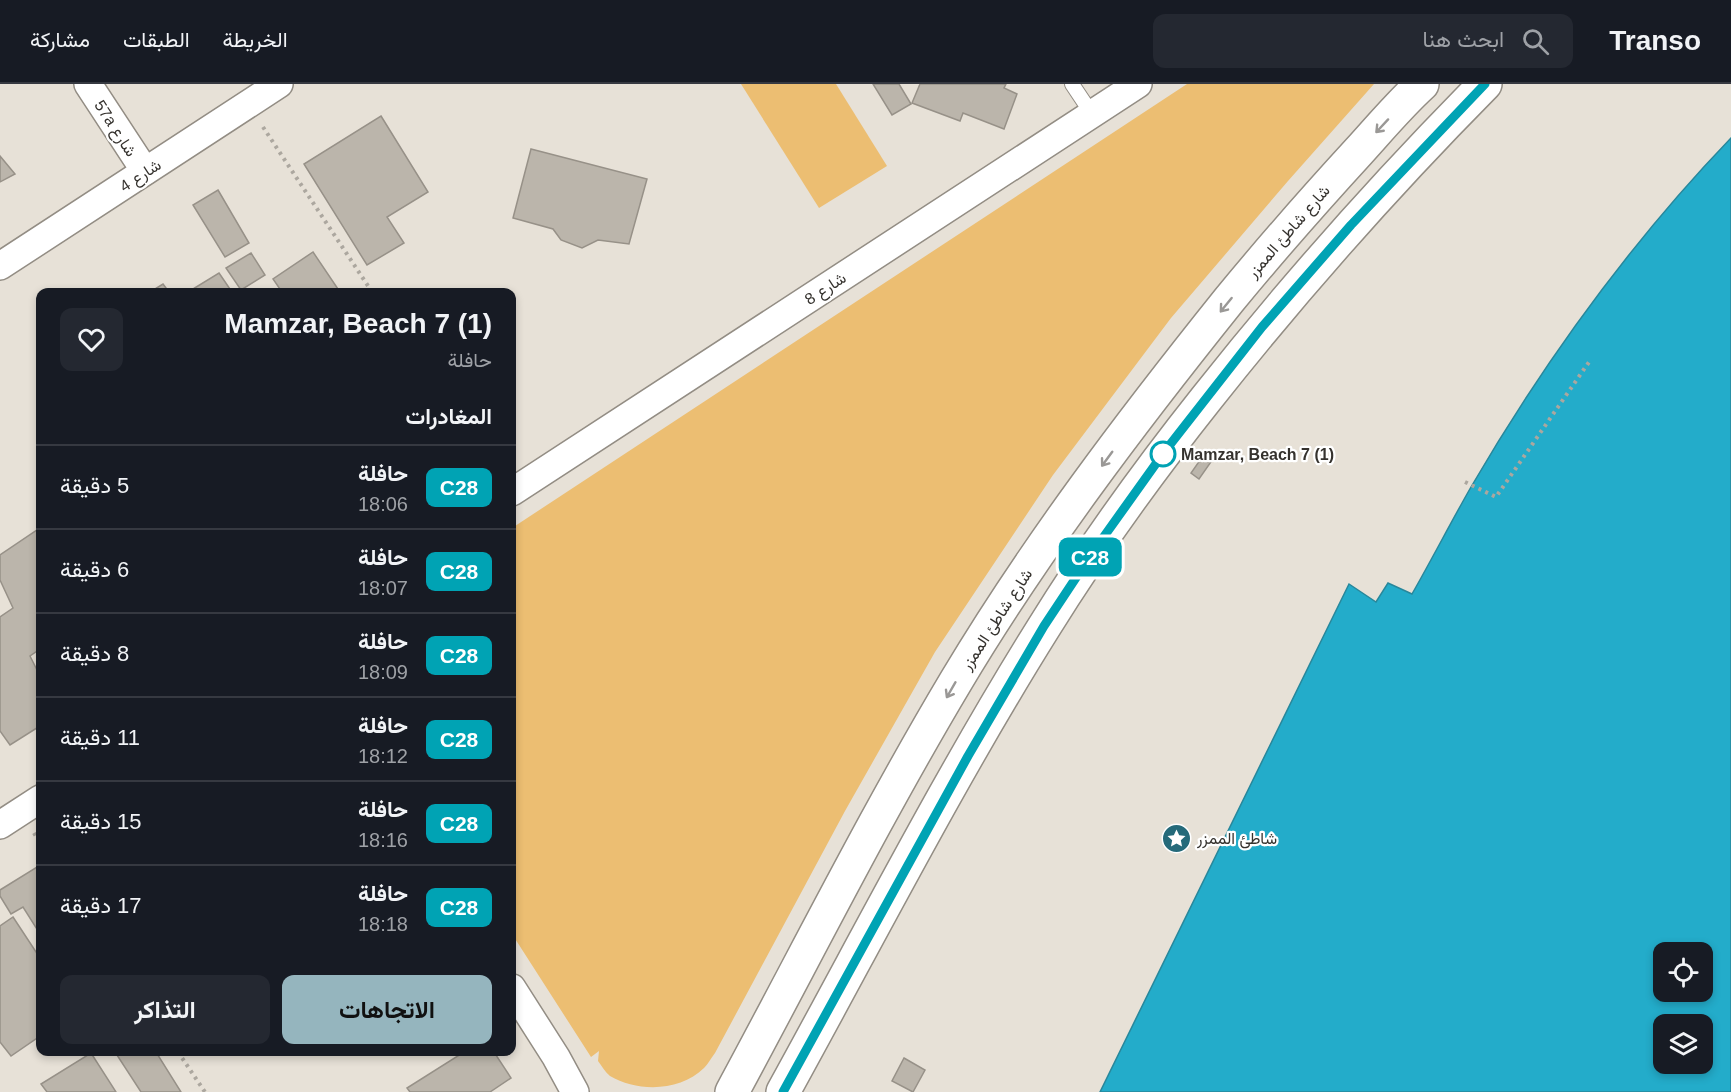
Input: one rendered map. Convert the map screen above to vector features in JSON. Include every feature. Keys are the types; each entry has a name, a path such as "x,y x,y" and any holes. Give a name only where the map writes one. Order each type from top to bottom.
{"main road":[{"name":"شارع شاطئ الممزر","path":"731,1092 891,794 957,680 1013,591 1135,421 1265,256 1422,84"},
{"path":"783,1092 950,787 1044,626 1095,549 1165,451 1262,327 1351,225 1485,84"}],"street":[{"name":"57a شارع","path":"88,84 145,171"},
{"name":"شارع 4","path":"0,266 279,84"},
{"name":"شارع 8","path":"516,489 1138,84"},
{"path":"2,818 36,801"},
{"path":"516,994 556,1057 575,1092"},
{"path":"556,1057 589,1092"}],"lane":[{"path":"1072,84 1092,114"}],"path":[{"path":"248,104 369,288"},
{"path":"1465,482 1496,497 1589,362"},
{"path":"181,1056 205,1092"}],"shaded area":[{"path":"741,84 836,84 887,166 819,208"},
{"path":"1187,84 1374,84 1171,318 1053,475 935,652 845,811 715,1053 704,1068 683,1082 645,1087 610,1076 598,1061 599,1051 591,1057 516,940 516,525"}],"water":[{"path":"1731,138 1731,1092 1100,1092 1349,584 1376,602 1388,583 1412,594 1471,487 1528,394 1591,305 1658,219"}],"building":[{"path":"873,84 899,84 911,104 892,115"},
{"path":"920,84 1006,84 1004,88 1017,94 1004,129 963,113 960,121 912,103"},
{"path":"381,116 428,192 387,217 404,243 367,265 304,164"},
{"path":"531,149 647,179 629,244 598,240 582,248 561,240 553,229 513,218"},
{"path":"0,156 15,174 0,182"},
{"path":"218,190 249,243 225,257 193,205"},
{"path":"313,252 337,288 279,288 273,279"},
{"path":"251,253 265,275 244,288 240,288 226,268"},
{"path":"219,273 229,288 195,288"},
{"path":"1205,453 1213,459 1199,479 1191,473"},
{"path":"36,531 36,652 30,656 36,668 36,729 10,745 0,731 0,617 13,608 0,580 0,555"},
{"path":"36,868 36,928 23,907 11,914 0,896 0,890"},
{"path":"13,917 36,952 36,1039 11,1056 0,1042 0,926"},
{"path":"86,1056 93,1056 116,1092 47,1092 41,1084"},
{"path":"118,1056 158,1056 181,1092 141,1092"},
{"path":"458,1056 497,1056 511,1078 490,1092 410,1092 407,1088"},
{"path":"904,1058 925,1070 913,1092 892,1081"}],"bus line":[{"name":"C28","path":"783,1092 944,797 1044,626 1095,549 1165,451 1262,327 1351,225 1485,84"}],"place":[{"name":"Mamzar, Beach 7 (1)","path":"1163,454"},
{"name":"شاطئ الممزر","path":"1176,838"}]}
